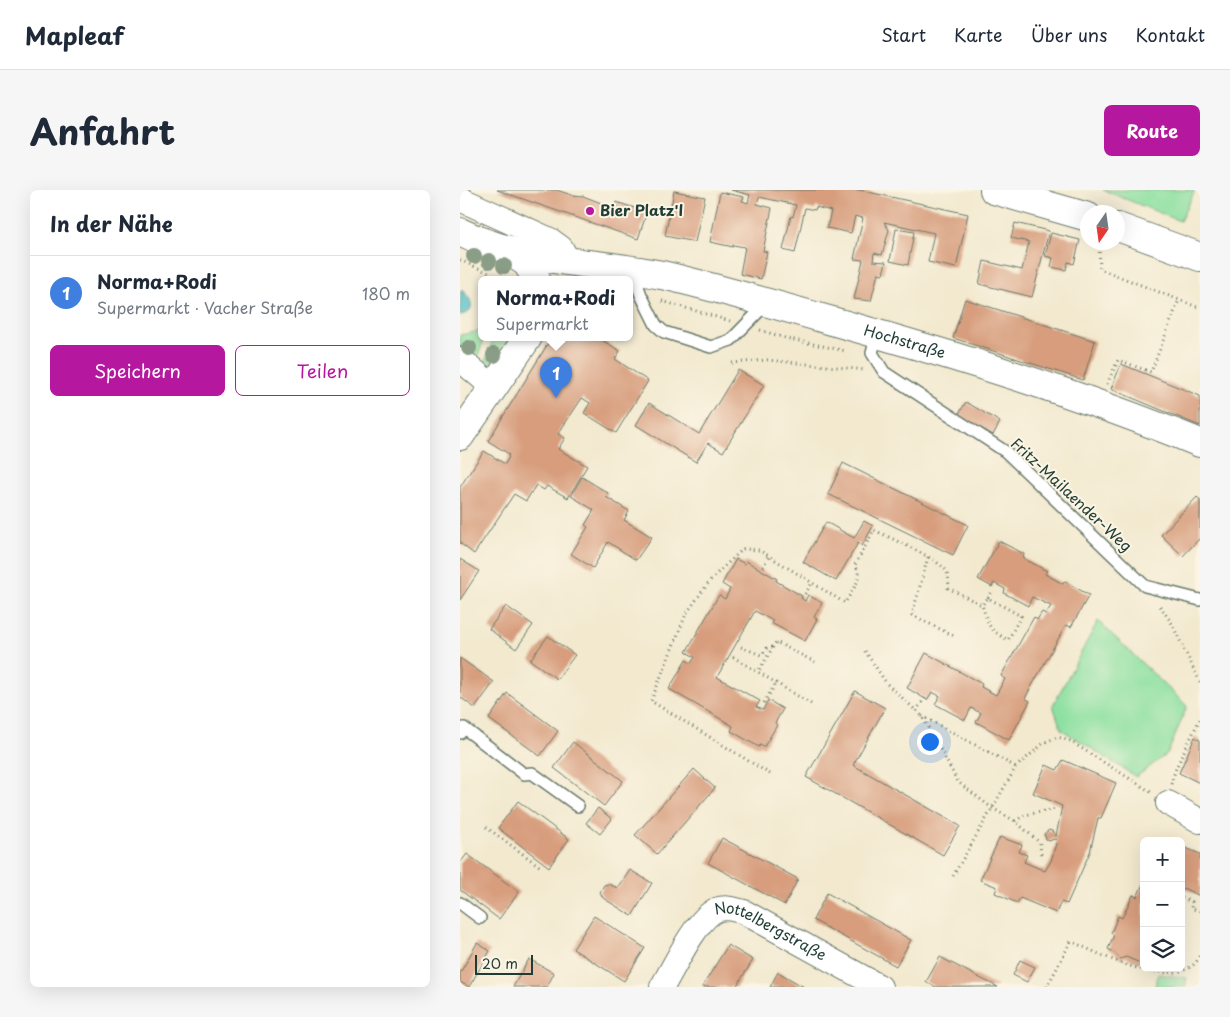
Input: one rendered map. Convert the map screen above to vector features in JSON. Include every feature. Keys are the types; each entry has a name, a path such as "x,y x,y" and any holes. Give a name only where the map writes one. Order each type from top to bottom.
{"main road":[{"path":"994,190 1080,215"},
{"path":"1125,230 1200,257"},
{"path":"460,232 471,238 506,249 527,263 534,276"},
{"name":"Hochstraße","path":"506,249 566,270 601,266 672,278 877,333 1023,378 1200,443"},
{"path":"460,436 525,341"}],"street":[{"path":"460,199 550,240 561,248 566,270"},
{"path":"460,359 494,387"},
{"path":"1168,803 1200,821"},
{"name":"Nottelbergstraße","path":"662,987 695,931 712,912 728,908 744,912 880,987"}],"lane":[{"path":"632,270 641,295 656,325 664,332 711,347 731,340 767,303"},
{"name":"Fritz-Mailaender-Weg","path":"877,333 872,353 884,372 1006,452 1145,586 1200,600"},
{"path":"460,733 464,728 524,774 532,773 578,806"},
{"path":"460,903 480,918"}],"path":[{"path":"1099,250 1100,270 1200,308"},
{"path":"460,260 493,276"},
{"path":"1098,404 1118,360 1151,372 1179,300"},
{"path":"732,363 766,360 884,372"},
{"path":"770,774 651,701 686,614 712,578 743,549 759,550 845,603 857,584 859,575 855,565 874,530 939,562 947,571 948,588 982,605 990,627 994,632 1008,640 1021,616 988,598"},
{"path":"763,567 769,556"},
{"path":"928,557 912,615 956,637"},
{"path":"804,594 812,583"},
{"path":"1145,586 1171,622 1200,682"},
{"path":"982,605 992,592"},
{"path":"758,672 776,642 814,662"},
{"path":"741,647 761,655 767,648 774,647"},
{"path":"865,651 887,684 922,716 1016,766"},
{"path":"733,658 812,704"},
{"path":"764,703 776,684"},
{"path":"916,711 924,698"},
{"path":"922,716 958,782 992,808 1015,821 1040,843 1041,857"},
{"path":"953,876 1016,766 1045,742 1058,737 1070,741 1168,803 1173,774 1200,719"},
{"path":"1015,821 1025,815 1056,809"},
{"path":"486,827 542,868"},
{"path":"1185,899 1192,902 1191,908 1200,912"},
{"path":"1046,987 1071,941"},
{"path":"1075,943 1143,973 1170,976 1184,971 1193,965 1200,956"}],"green space":[{"path":"1103,190 1195,190 1180,221"},
{"path":"478,330 478,341 484,341 474,363 460,352 460,335"},
{"path":"493,341 510,341 501,358 487,364 486,360"},
{"path":"1098,621 1187,706 1168,753 1136,777 1061,729 1053,705"},
{"path":"1158,974 1187,978 1185,987 1155,987"}],"water":[{"path":"461,290 470,300 471,308 465,314 460,315"}],"building":[{"path":"497,190 556,190 583,196 614,208 616,202 647,212 638,239"},
{"path":"731,190 859,190 968,214 956,268 928,262 934,233 884,222 889,230 882,255 874,253 873,261 886,262 883,274 878,273 871,301 854,299 863,260 854,259 863,218 855,216 851,233 827,228 831,211 816,207 815,210 805,208 795,253 783,250 791,216 793,217 796,205 759,197 757,204 772,208 763,251 767,252 761,279 740,274 745,247 733,245 733,247 710,242 720,192 744,197 742,201 748,203 750,195"},
{"path":"674,191 705,197 695,242 665,236"},
{"path":"1015,223 1049,231 1032,297 979,284 984,261 1022,270 1029,242 1011,238"},
{"path":"896,229 914,232 908,265 890,261"},
{"path":"1051,233 1080,240 1074,264 1068,262 1066,270 1051,267 1053,258 1045,256"},
{"path":"965,299 1095,341 1083,380 953,338"},
{"path":"550,341 604,341 620,351 615,359 648,381 616,433 584,413 590,403 582,398 558,434 565,438 558,449 587,466 568,498 547,486 544,490 536,485 526,501 514,494 474,554 460,543 460,487 484,451 505,464 509,457 509,454 488,441"},
{"path":"1121,364 1200,396 1200,426 1111,389"},
{"path":"738,370 764,385 723,452 708,443 696,462 636,425 649,403 699,434"},
{"path":"966,402 1000,422 993,435 958,415"},
{"path":"843,463 968,525 953,555 828,494"},
{"path":"582,477 608,493 606,497 629,511 624,520 652,537 636,560 608,542 593,568 571,554 588,527 585,525 594,510 571,496"},
{"path":"1197,497 1200,500 1200,538 1183,556 1161,535"},
{"path":"864,521 873,526 862,546 858,543 836,581 803,562 826,522 854,538"},
{"path":"999,541 1024,554 1023,558 1047,571 1045,574 1063,584 1064,581 1089,595 1071,627 1066,625 1025,698 1030,701 1009,740 976,722 981,713 971,708 965,720 935,704 940,696 932,692 927,700 907,688 926,653 982,684 981,687 996,695 1005,679 1001,676 1034,617 1037,620 1042,612 1046,614 1051,606 1032,597 1028,606 1004,593 1005,589 994,583 992,587 978,579"},
{"path":"460,559 479,571 460,600"},
{"path":"736,559 745,564 746,561 777,579 776,581 802,596 801,598 805,601 808,595 822,603 814,617 817,619 805,641 771,623 773,621 755,611 717,677 760,701 756,707 763,710 768,700 783,709 775,723 777,725 764,747 760,745 759,747 731,731 733,726 669,689 686,660 691,663 695,657 686,652 719,595 725,599 730,589 722,584"},
{"path":"506,606 533,625 516,649 489,629"},
{"path":"548,636 575,655 557,679 530,660"},
{"path":"460,658 494,682 475,708 460,697"},
{"path":"855,691 885,708 853,765 960,826 943,855 806,777"},
{"path":"507,693 558,731 540,756 489,719"},
{"path":"1195,737 1200,740 1200,783 1179,773"},
{"path":"573,742 623,781 604,806 554,768"},
{"path":"1063,760 1116,783 1101,818 1098,818 1090,852 1067,904 1061,902 1056,913 1020,898 1017,903 995,893 997,887 980,880 1000,837 1022,845 1019,852 1027,855 1024,862 1045,871 1051,861 1057,840 1049,841 1044,834 1049,830 1056,836 1062,806 1033,793 1046,765 1057,770"},
{"path":"694,769 715,788 657,854 635,835"},
{"path":"518,801 569,839 549,867 498,828"},
{"path":"598,808 612,819 600,834 586,823"},
{"path":"722,838 798,879 785,905 708,863"},
{"path":"1185,848 1200,854 1200,896 1185,889"},
{"path":"467,854 519,892 499,919 460,890 460,863"},
{"path":"630,870 652,883 632,916 603,898 600,892 604,885 608,884 618,888"},
{"path":"1140,891 1140,963 1126,957 1120,959 1108,949 1114,935 1111,933 1118,916 1122,918 1133,895 1137,897"},
{"path":"827,893 911,940 896,966 813,920"},
{"path":"594,916 645,948 624,981 573,949"},
{"path":"477,943 490,951 469,987 460,982 460,973"},
{"path":"728,945 753,960 736,987 702,987"},
{"path":"940,957 998,987 936,987 926,982"},
{"path":"529,959 554,973 547,987 513,987"},
{"path":"1020,960 1035,967 1027,982 1013,975"},
{"path":"778,972 804,987 770,987"}],"place":[{"name":"Bier Platz'l","path":"590,211"},
{"name":"Norma+Rodi","path":"556,398"}]}
